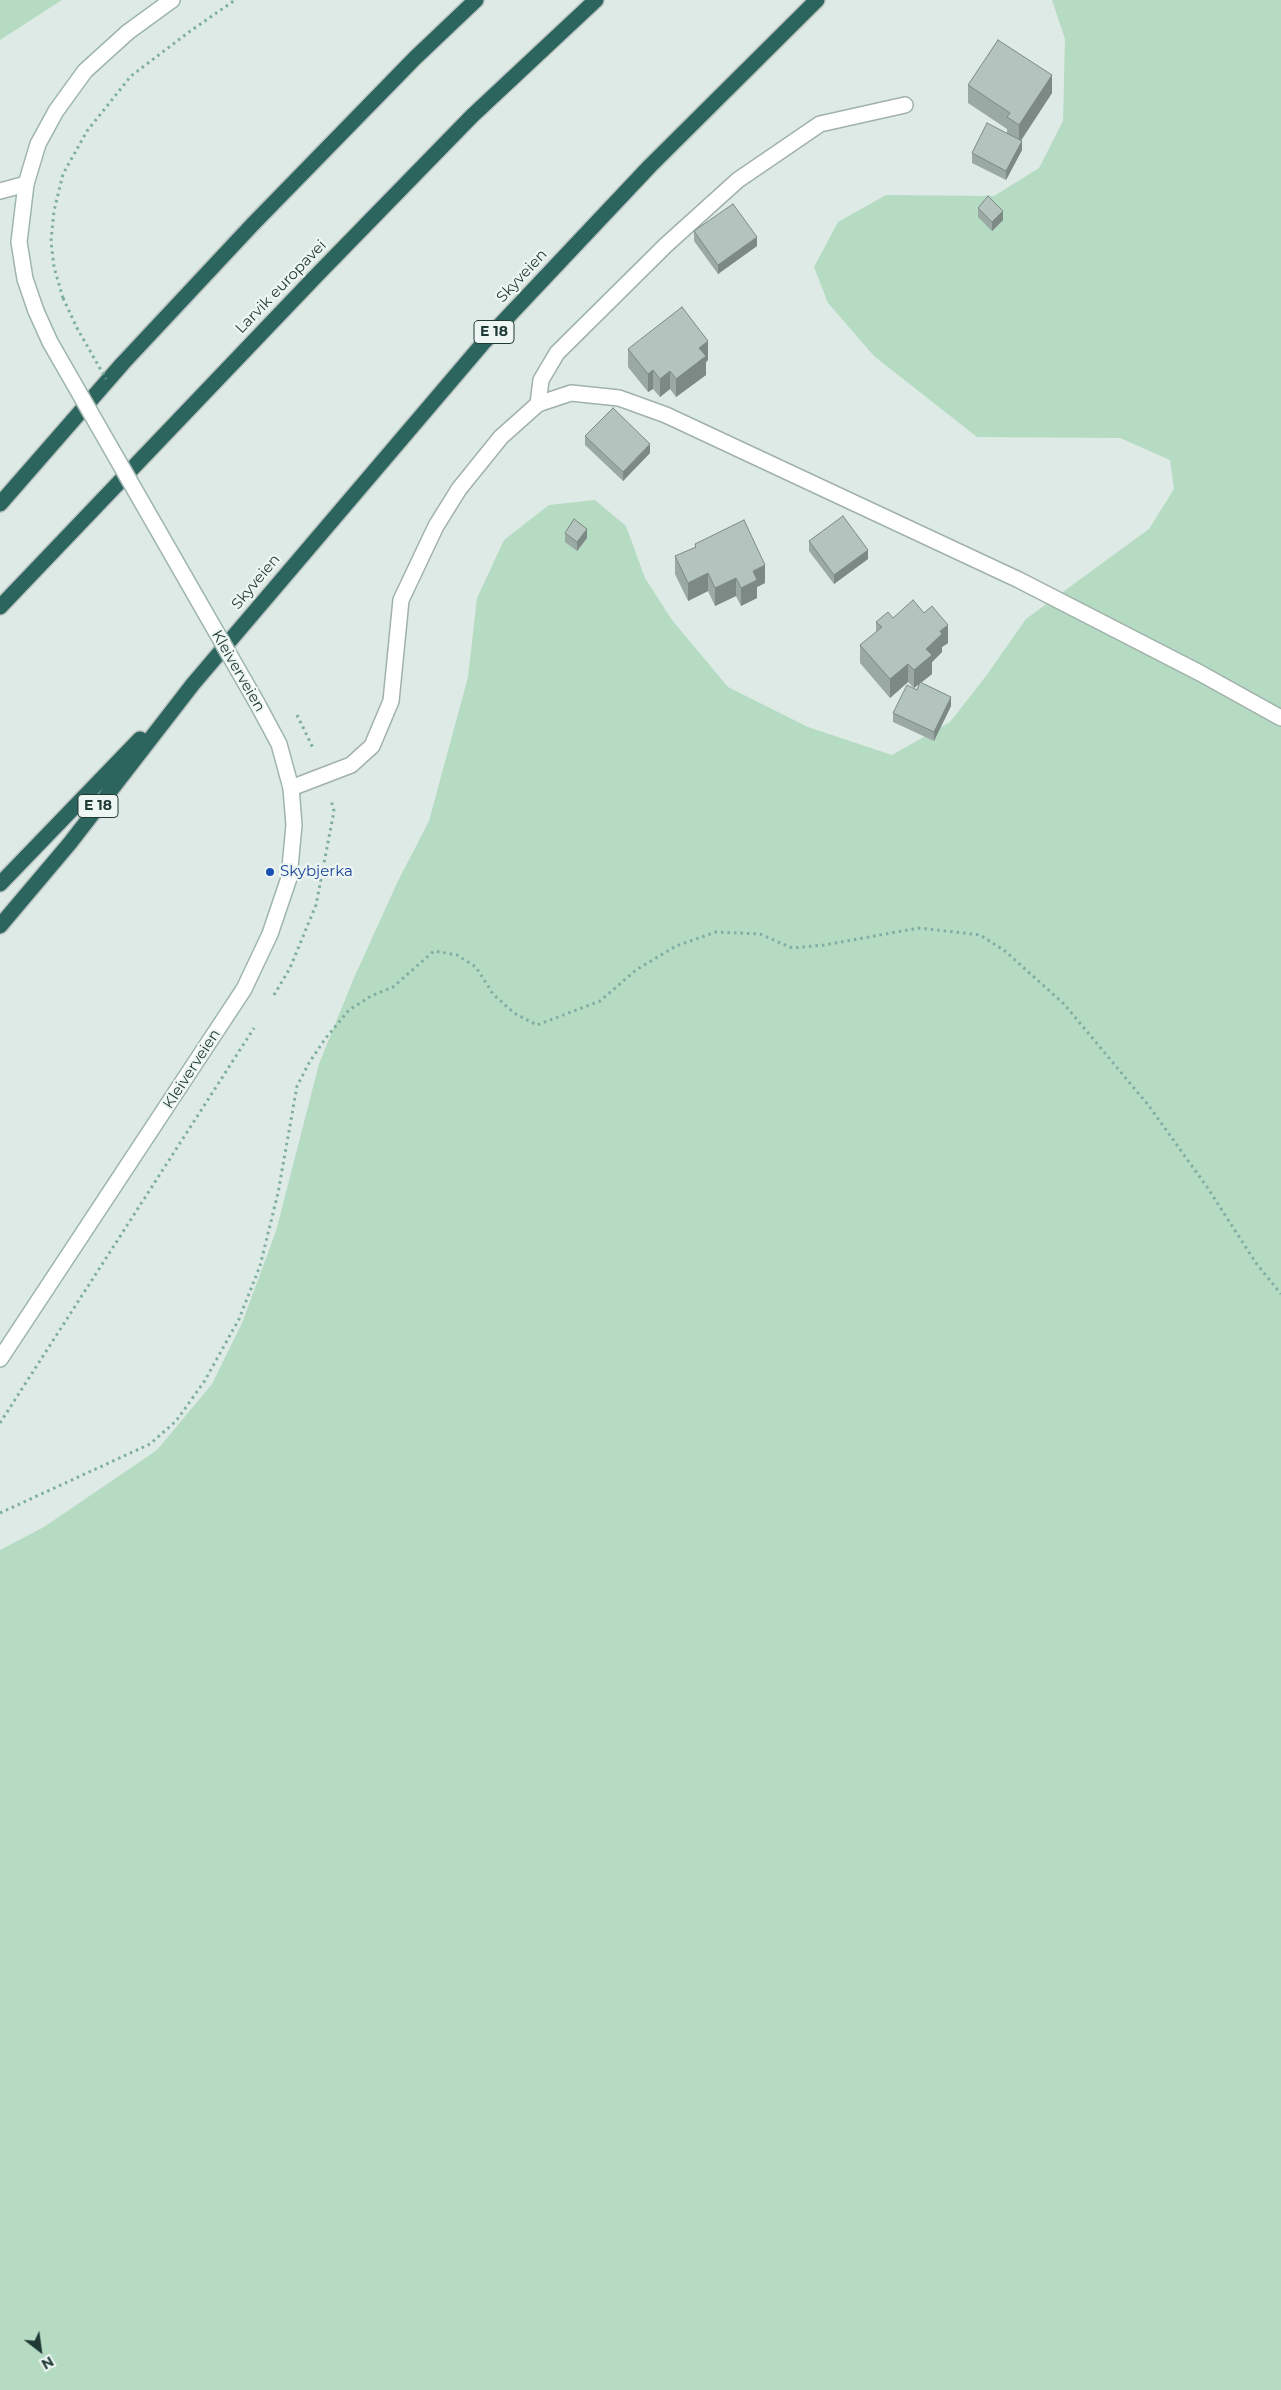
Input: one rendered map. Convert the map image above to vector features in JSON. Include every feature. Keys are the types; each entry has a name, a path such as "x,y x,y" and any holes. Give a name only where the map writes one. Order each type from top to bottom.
{"highway":[{"path":"0,504 123,363 247,231 415,58 476,0"},
{"name":"Larvik europavei","path":"0,607 317,275 472,116 596,0"},
{"name":"Skyveien","path":"0,926 70,843 193,684 485,341 650,166 817,0"},
{"name":"Skyveien","path":"0,884 193,684"}],"street":[{"name":"Kleiverveien","path":"0,1359 244,989 270,934 289,878 294,824 291,788 279,744 50,342 36,311 25,279 19,242 26,184 38,144 56,111 85,71 128,32 172,0"},
{"path":"538,404 541,380 557,353 666,245 738,180 820,124 905,105"},
{"path":"0,190 26,184"},
{"path":"291,788 351,765 372,746 391,702 401,600 436,526 459,489 501,437 538,404 571,393 619,398 666,416 1018,580 1200,673 1281,718"}],"path":[{"path":"64,298 54,267 51,241 54,211 64,174 87,131 131,76 235,0"},
{"path":"0,1513 150,1444 176,1421 204,1382 240,1319 260,1266 278,1193 297,1086 325,1039 349,1010 371,996 393,987 434,951 457,955 476,967 493,994 514,1014 537,1025 600,1001 636,970 676,946 716,932 760,934 792,948 824,945 919,928 980,935 1005,951 1064,1004 1149,1106 1207,1187 1256,1263 1281,1294"}],"green space":[{"path":"0,0 62,0 0,40"},
{"path":"1052,0 1281,0 1281,2390 0,2390 0,1550 44,1527 157,1450 212,1384 242,1323 276,1231 319,1064 353,980 398,881 429,821 468,677 477,598 504,540 549,505 595,500 626,526 645,578 672,620 728,687 808,727 892,755 950,722 986,676 1026,619 1149,529 1174,489 1170,460 1120,438 977,437 874,356 828,303 814,267 838,222 886,195 994,196 1039,168 1063,121 1065,39"}],"building":[{"path":"998,40 1052,75 1019,125 1007,117 1010,113 968,85"},
{"path":"987,123 1022,141 1006,171 972,153"},
{"path":"988,196 1003,211 992,222 978,208"},
{"path":"733,204 757,237 718,265 694,231"},
{"path":"682,307 708,341 699,348 706,356 676,379 670,371 660,379 653,370 648,374 628,349"},
{"path":"613,408 650,444 623,472 585,436"},
{"path":"843,516 868,550 834,575 809,541"},
{"path":"574,519 587,529 577,542 565,533"},
{"path":"744,520 765,565 753,571 757,580 741,588 736,578 715,588 708,573 688,583 675,556 696,547 695,544"},
{"path":"913,600 924,613 932,606 948,625 940,631 942,634 926,649 932,655 914,670 908,664 890,679 860,645 882,627 876,622 888,612 893,618"},
{"path":"920,682 951,697 934,732 893,713 907,685 917,690"}],"place":[{"name":"Skybjerka","path":"270,872"}]}
